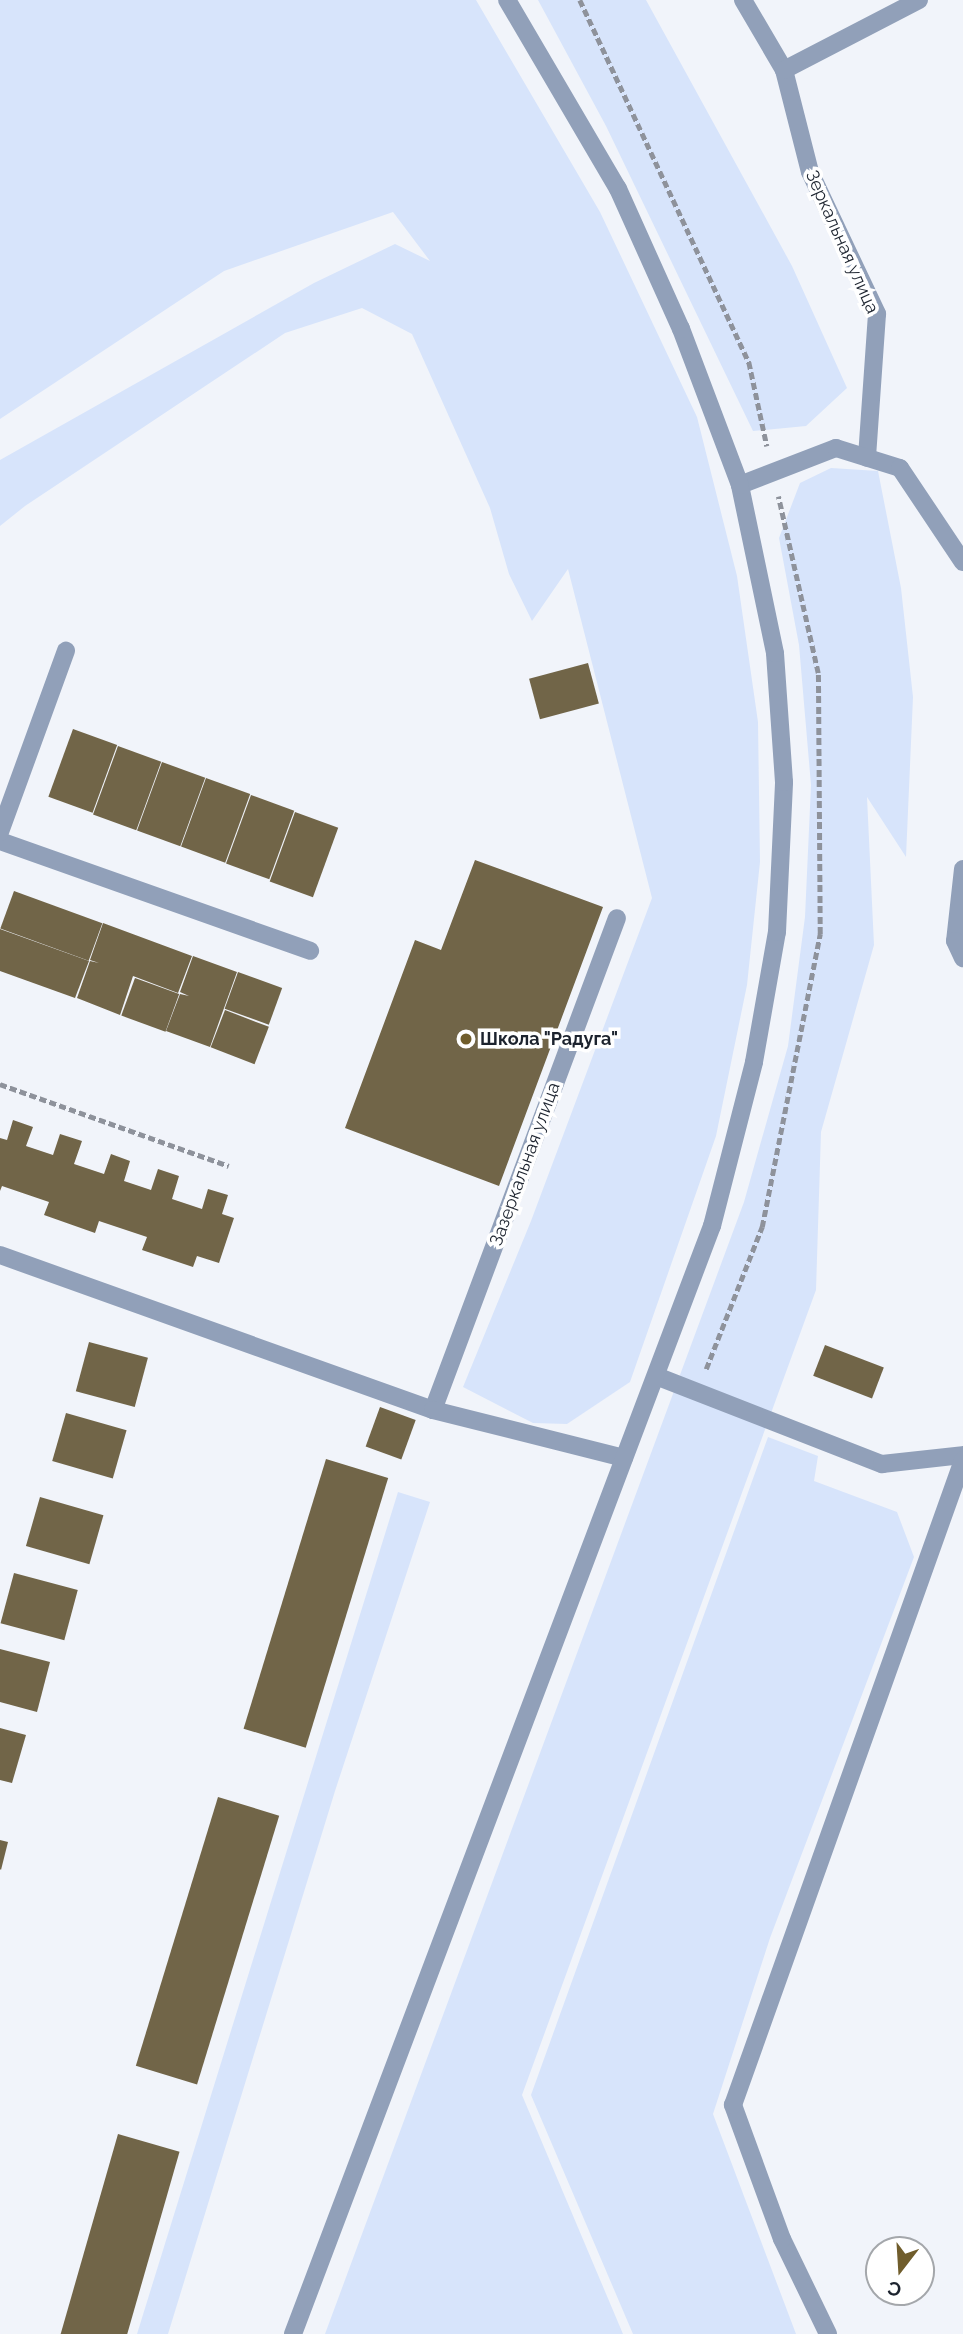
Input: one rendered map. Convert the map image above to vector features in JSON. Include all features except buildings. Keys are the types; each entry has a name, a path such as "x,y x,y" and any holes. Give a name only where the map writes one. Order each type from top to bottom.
{"street":[{"path":"293,2334 712,1226 754,1062 777,932 784,782 775,653 740,485 681,329 618,189 508,0"},
{"name":"Зеркальная улица","path":"744,0 784,70 810,172 877,314 867,458"},
{"path":"784,70 919,0"},
{"path":"740,485 836,448 900,468 963,562"},
{"path":"0,832 66,650"},
{"path":"0,841 310,951"},
{"path":"963,869 955,941 963,958"},
{"name":"Зазеркальная улица","path":"433,1410 617,918"},
{"path":"0,1255 433,1410 624,1458"},
{"path":"656,1376 882,1464 963,1457 733,2105 782,2239 828,2334"}],"path":[{"path":"0,1084 229,1166"}],"shaded area":[{"path":"0,0 476,0 600,212 697,417 737,576 758,722 760,862 747,985 716,1136 630,1382 567,1424 533,1423 463,1387 531,1221 652,898 568,569 532,621 509,574 490,508 412,334 362,308 285,333 25,506 0,526 0,460 314,283 395,244 430,261 393,212 224,271 0,419"},
{"path":"538,0 646,0 792,266 847,388 806,426 753,431 606,126"},
{"path":"831,468 878,471 901,588 913,697 906,857 867,797 874,945 821,1132 816,1290 522,2095 623,2334 325,2334 744,1202 788,1046 805,917 811,785 799,645 779,538 800,483"},
{"path":"768,1437 818,1456 814,1481 897,1512 914,1557 770,1938 713,2114 796,2334 633,2334 531,2095"},
{"path":"398,1492 430,1502 335,1791 168,2334 137,2334"}],"place":[{"name":"Школа \"Радуга\"","path":"466,1039"}]}
